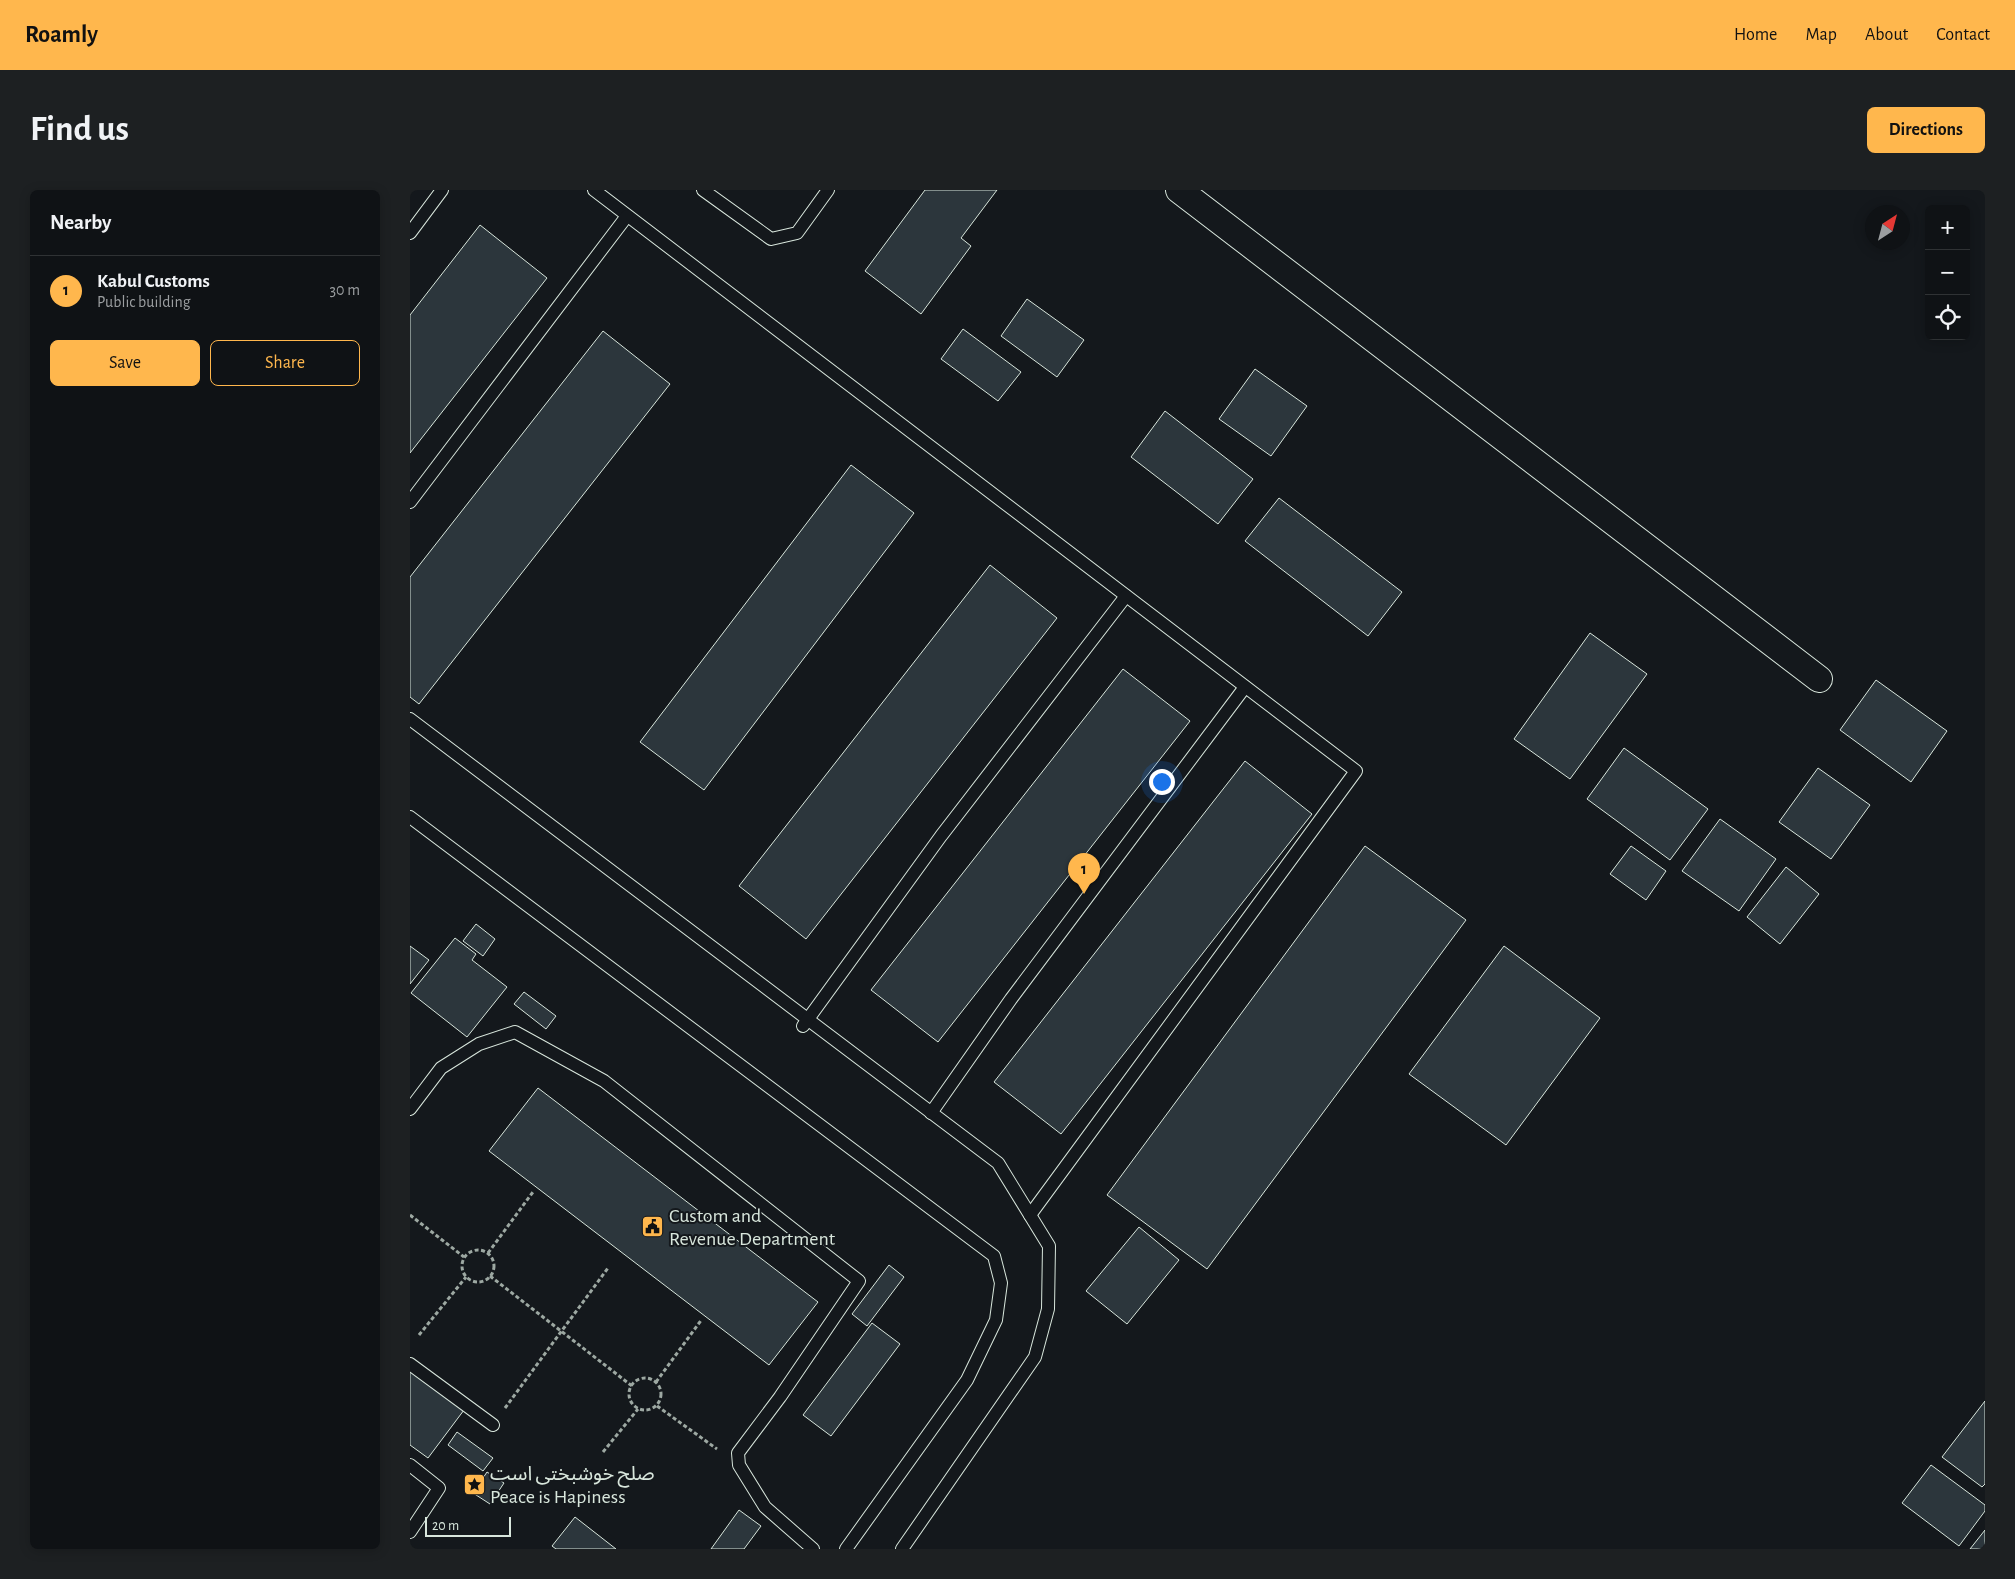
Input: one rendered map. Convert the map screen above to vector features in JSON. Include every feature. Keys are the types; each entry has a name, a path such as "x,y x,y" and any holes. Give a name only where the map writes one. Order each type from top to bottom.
{"street":[{"path":"1179,190 1819,679"}],"lane":[{"path":"410,233 442,190"},
{"path":"594,190 1356,771 1030,1215"},
{"path":"702,190 771,239 796,233 828,190"},
{"path":"410,502 627,216"},
{"path":"805,1023 941,836 1126,596"},
{"path":"931,1112 1011,999 1245,687"},
{"path":"410,719 805,1023 931,1112 998,1163 1049,1246 1048,1309 1035,1357 902,1549"},
{"path":"410,817 994,1256 1000,1283 996,1320 967,1380 846,1549"},
{"path":"410,1109 441,1068 479,1044 515,1032 604,1081 859,1281 780,1397 738,1453 739,1465 765,1507 813,1549"},
{"path":"410,1364 493,1425"},
{"path":"410,1466 439,1488 410,1532"}],"path":[{"path":"488,1253 533,1192"},
{"path":"410,1216 464,1257"},
{"path":"478,1249 488,1253 494,1268 490,1276 485,1280 474,1282 466,1277 461,1268 464,1257 478,1249"},
{"path":"493,1425 608,1268"},
{"path":"490,1276 632,1386"},
{"path":"419,1335 466,1277"},
{"path":"656,1382 702,1319"},
{"path":"646,1378 656,1382 662,1391 657,1406 648,1410 638,1409 629,1396 632,1386 635,1382 646,1378"},
{"path":"657,1406 739,1465"},
{"path":"603,1452 638,1409"}],"building":[{"path":"925,190 997,190 961,238 971,246 921,314 865,271"},
{"path":"480,225 547,278 410,453 410,315"},
{"path":"1027,299 1084,340 1057,377 1001,336"},
{"path":"963,329 1021,372 998,401 941,359"},
{"path":"603,331 670,384 419,704 410,697 410,577"},
{"path":"1255,369 1307,406 1271,456 1219,419"},
{"path":"1165,411 1253,479 1218,524 1131,457"},
{"path":"851,465 914,513 704,790 640,742"},
{"path":"1279,498 1402,592 1368,636 1245,541"},
{"path":"990,565 1057,618 806,939 739,886"},
{"path":"1590,633 1647,674 1570,779 1514,739"},
{"path":"1123,669 1190,721 938,1042 871,990"},
{"path":"1876,680 1947,731 1911,782 1840,730"},
{"path":"1624,748 1708,809 1670,860 1587,799"},
{"path":"1245,761 1312,814 1061,1134 994,1082"},
{"path":"1818,768 1870,805 1831,859 1779,822"},
{"path":"1720,819 1776,859 1739,911 1682,871"},
{"path":"1365,846 1466,920 1207,1269 1107,1195"},
{"path":"1631,846 1666,871 1646,900 1610,874"},
{"path":"1786,867 1819,894 1780,944 1747,917"},
{"path":"476,924 495,939 483,956 463,941"},
{"path":"455,938 476,954 472,960 507,987 467,1037 411,993"},
{"path":"410,946 429,960 410,984"},
{"path":"1504,946 1600,1018 1506,1145 1409,1074"},
{"path":"524,992 556,1016 546,1029 514,1004"},
{"name":"Custom and Revenue Department","path":"538,1088 818,1302 769,1365 489,1151"},
{"path":"1139,1227 1179,1260 1127,1324 1086,1291"},
{"path":"889,1265 904,1277 867,1326 852,1314"},
{"path":"872,1323 900,1344 831,1436 803,1415"},
{"path":"410,1370 464,1410 428,1458 410,1445"},
{"path":"1985,1401 1985,1484 1982,1487 1942,1457"},
{"path":"457,1432 493,1458 483,1471 448,1445"},
{"path":"1931,1465 1985,1505 1985,1511 1959,1546 1902,1503"},
{"path":"487,1472 504,1483 490,1504 473,1493"},
{"path":"739,1510 761,1526 744,1549 711,1549"},
{"path":"575,1517 616,1549 556,1549 552,1546"},
{"path":"1985,1530 1985,1549 1970,1549"}],"place":[{"name":"Kabul Customs","path":"1084,894"},
{"name":"Custom and Revenue Department","path":"653,1227"},
{"name":"صلح خوشبختی است Peace is Hapiness","path":"474,1485"}]}
